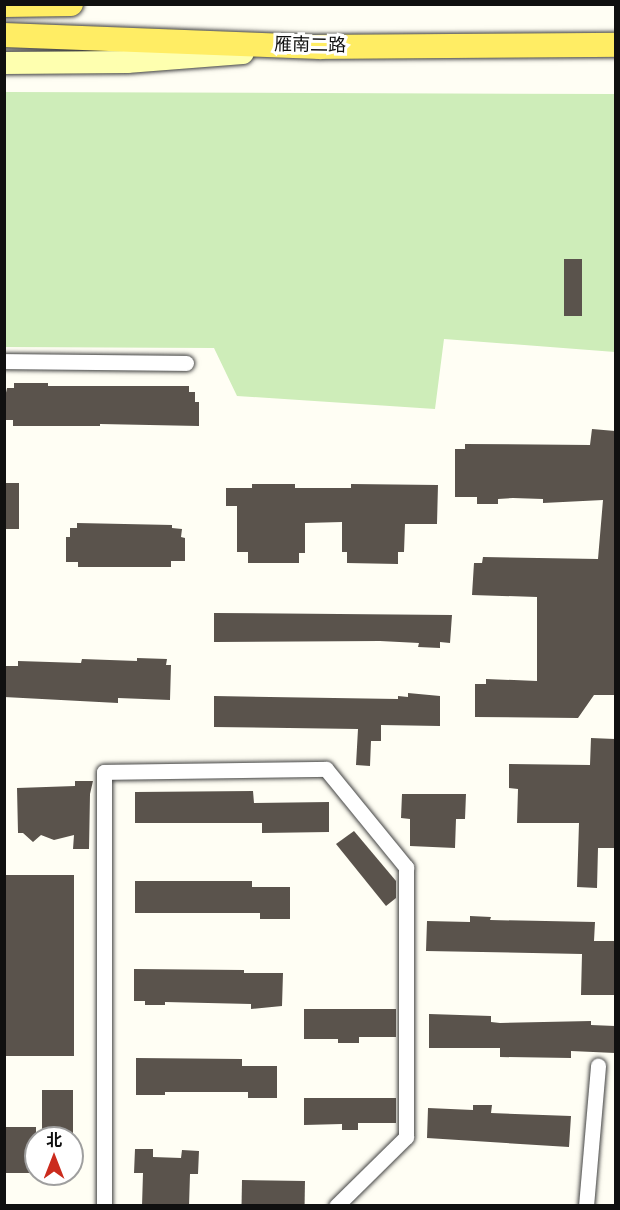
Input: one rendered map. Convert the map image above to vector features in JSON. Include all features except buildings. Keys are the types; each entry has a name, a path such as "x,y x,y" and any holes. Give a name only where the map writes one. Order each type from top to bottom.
{"main road":[{"path":"4,5 71,4"},
{"name":"雁南二路","path":"4,35 320,47 615,45"},
{"path":"4,63 127,62 320,47"}],"street":[{"path":"4,361 186,363"},
{"path":"104,1206 104,772 326,770 406,867 406,1137 336,1206"},
{"path":"586,1206 598,1066"}],"green space":[{"path":"5,92 615,94 615,352 444,339 435,409 237,396 214,348 5,347"}]}
